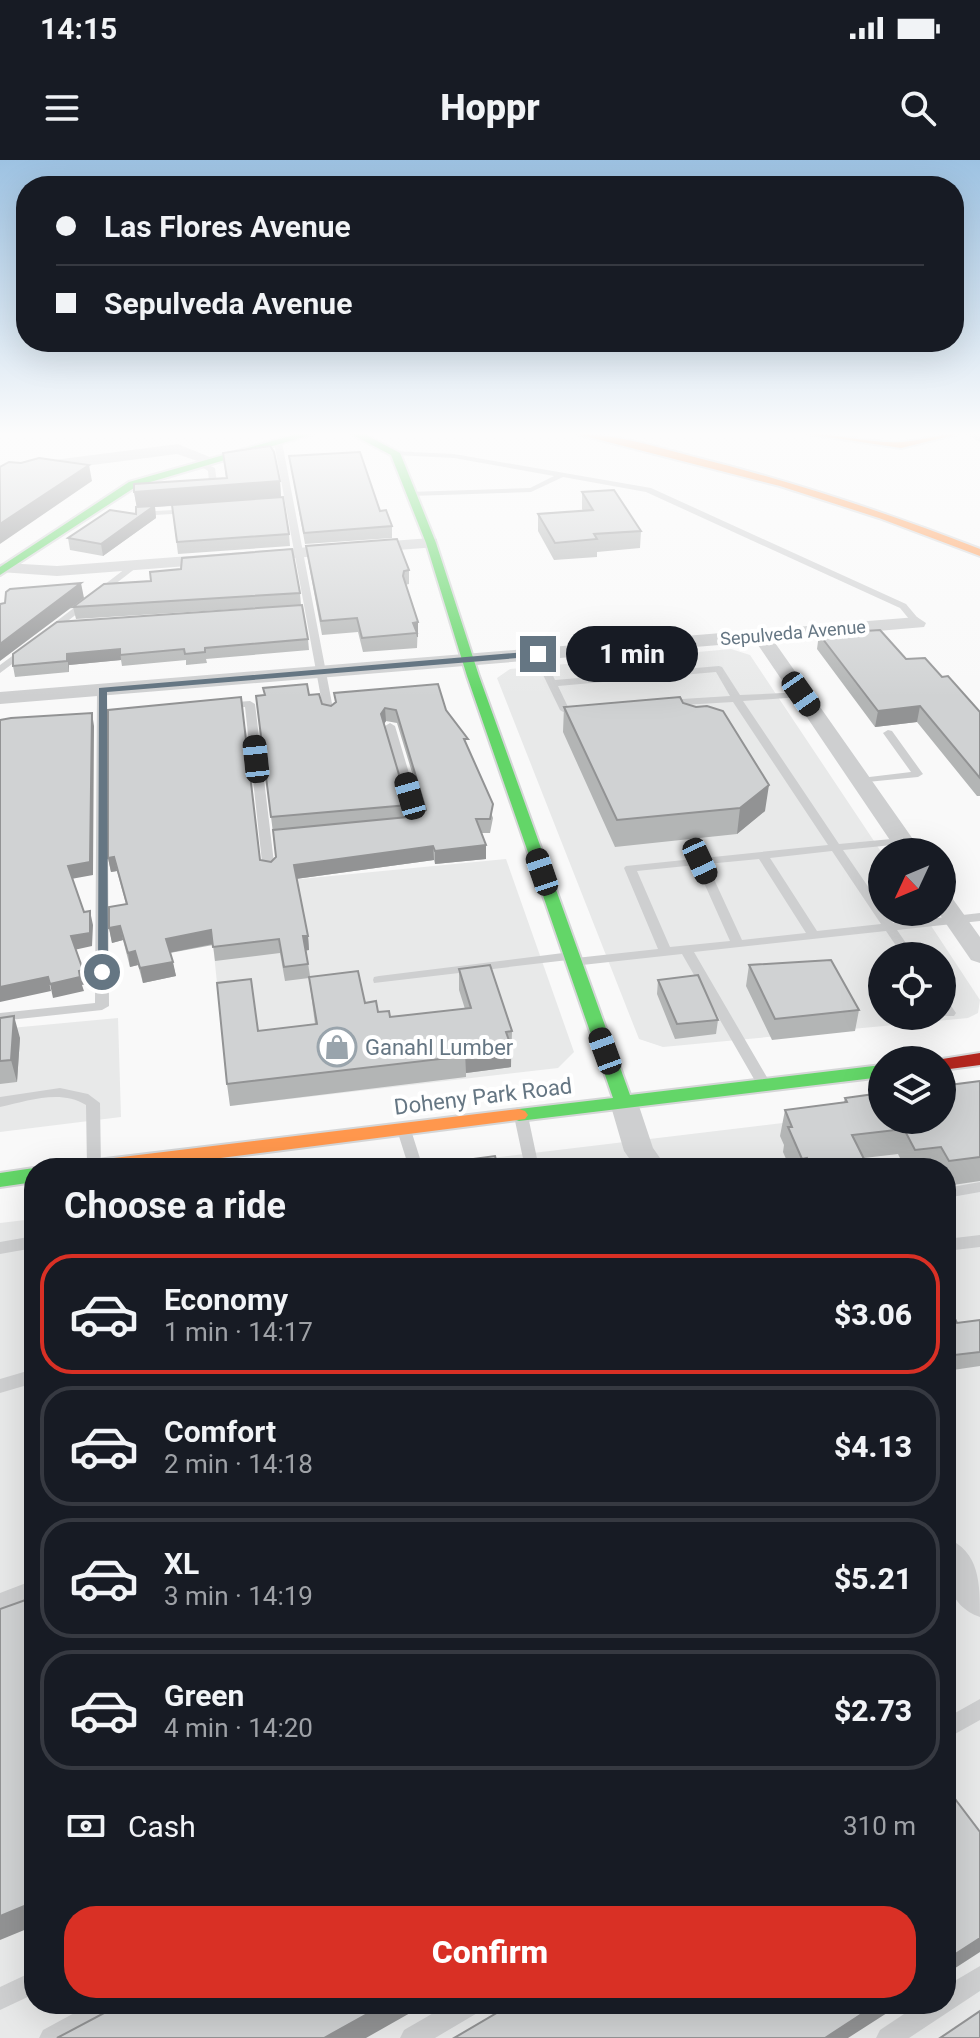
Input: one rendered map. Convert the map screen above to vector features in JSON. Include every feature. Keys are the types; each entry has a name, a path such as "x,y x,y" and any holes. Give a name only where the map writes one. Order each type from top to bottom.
{"main road":[{"path":"3,570 74,522"},
{"path":"422,522 624,1103"},
{"path":"866,522 936,556"},
{"path":"899,522 980,553"},
{"path":"941,522 980,537"},
{"path":"956,1062 980,1059"},
{"name":"Doheny Park Road","path":"207,1158 404,1130 868,1073"},
{"path":"0,1180 24,1176"}],"street":[{"path":"3,570 30,572 431,543"},
{"name":"Sepulveda Avenue","path":"0,698 917,623"},
{"path":"761,636 900,838"},
{"path":"959,912 980,955"},
{"path":"624,1103 639,1151 644,1158"},
{"path":"956,1568 980,1600"}],"lane":[{"path":"292,522 329,714"},
{"path":"718,522 903,606 917,623"},
{"path":"43,636 137,564"},
{"path":"295,611 310,610"},
{"path":"54,627 69,626"},
{"path":"0,670 32,645"},
{"path":"538,654 565,710 596,708"},
{"path":"553,683 719,669 900,942"},
{"path":"0,1017 102,1006 107,716 102,690"},
{"path":"658,704 801,694"},
{"path":"207,707 250,704 269,871"},
{"path":"89,717 107,716"},
{"path":"390,726 418,824 403,826"},
{"path":"861,781 918,774 888,733"},
{"path":"267,838 281,837"},
{"path":"666,952 630,868 868,847"},
{"path":"763,855 814,936"},
{"path":"700,861 738,944"},
{"path":"379,980 814,936 890,927 959,912"},
{"path":"686,949 765,1086"},
{"path":"0,1102 62,1092 82,1094 93,1103 92,1158"},
{"path":"521,1116 530,1158"},
{"path":"404,1130 413,1158"},
{"path":"956,1191 980,1187"},
{"path":"956,1244 980,1241"},
{"path":"0,1248 24,1244"},
{"path":"0,1386 24,1379"},
{"path":"0,1602 24,1593"},
{"path":"956,1723 980,1709"},
{"path":"956,1993 980,1977"},
{"path":"0,1999 24,1987"},
{"path":"51,2038 96,2014"},
{"path":"412,2038 454,2014"},
{"path":"888,2038 924,2014"}],"shaded area":[{"path":"731,649 750,655 872,838 868,838 868,926 931,926 942,942 868,942 868,1028 663,1047 639,1039 497,678 510,669"},
{"path":"506,859 574,1052 558,1068 230,1106 207,888"},
{"path":"956,964 980,1000 978,1013 956,1019"},
{"path":"118,1018 121,1117 0,1132 0,1029"},
{"path":"980,1099 980,2038 0,2038 0,1223 24,1220 24,2014 956,2014 956,1158 490,1158 868,1113 868,1134 956,1134 956,1112"}],"building":[{"path":"93,522 132,522 101,544 68,538"},
{"path":"174,522 287,522 289,534 177,542"},
{"path":"302,522 390,522 392,526 304,533"},
{"path":"542,522 635,522 641,531 594,534 597,539 555,543"},
{"path":"397,539 409,570 404,571 403,576 418,622 413,623 417,633 362,638 357,618 321,621 306,546"},
{"path":"292,549 300,593 73,607 104,584 151,581 150,572 181,569 182,558"},
{"path":"81,583 0,644 0,604 5,603 6,592 10,589"},
{"path":"302,605 308,639 205,648 205,652 185,654 184,649 120,655 120,649 67,654 67,661 13,666 13,654 57,622"},
{"path":"880,630 906,659 925,658 942,677 948,676 980,712 980,778 920,706 878,711 819,634"},
{"path":"307,684 309,695 319,694 322,704 331,706 336,702 334,693 438,684 446,710 468,739 464,739 493,804 490,819 476,819 486,845 435,851 433,846 294,865 308,936 303,936 308,964 284,967 279,939 213,947 211,930 166,939 173,962 140,968 135,951 128,953 120,926 109,928 109,907 127,904 114,857 108,858 108,710 241,697 260,860 271,862 276,857 273,830 418,816 426,810 396,710 385,708 381,714 408,805 271,817 256,696 265,695 263,688"},
{"path":"680,697 683,703 723,711 769,785 740,808 617,820 564,707"},
{"path":"92,713 90,862 68,866 84,912 90,911 90,933 71,936 83,970 79,971 80,977 50,984 48,977 0,987 0,720"},
{"path":"831,960 859,1010 775,1019 749,965"},
{"path":"490,965 512,1031 506,1032 511,1046 465,1052 466,1056 227,1084 217,983 251,979 258,1031 317,1024 309,977 358,971 365,1003 376,1001 378,1012 389,1011 390,1017 471,1008 459,969"},
{"path":"698,975 718,1020 677,1024 658,980"},
{"path":"14,1016 11,1060 0,1061 0,1018"},
{"path":"980,1081 980,1157 947,1158 941,1147 915,1150 907,1134 956,1134 956,1084"},
{"path":"868,1095 868,1133 852,1135 864,1158 802,1158 788,1127 792,1127 785,1110 847,1102 845,1098"},
{"path":"980,1320 980,1352 956,1355 956,1321"},
{"path":"24,1601 24,1906 0,1916 0,1609"},
{"path":"956,1800 980,1832 980,1938 956,1954"},
{"path":"980,2011 980,2038 940,2038"},
{"path":"102,2014 367,2014 324,2038 57,2038"},
{"path":"495,2014 862,2014 825,2038 454,2038"}],"traffic: fast":[{"path":"0,572 76,522"},
{"path":"422,522 473,676 624,1103"},
{"path":"519,1115 868,1073"},
{"path":"0,1180 24,1176"}],"traffic: slow":[{"path":"898,522 980,553"},
{"path":"170,1158 519,1115"}],"traffic: jam":[{"path":"956,1062 980,1059"}],"place":[{"name":"Ganahl Lumber","path":"337,1047"}],"route":[{"path":"102,972 102,690 538,654"}]}
